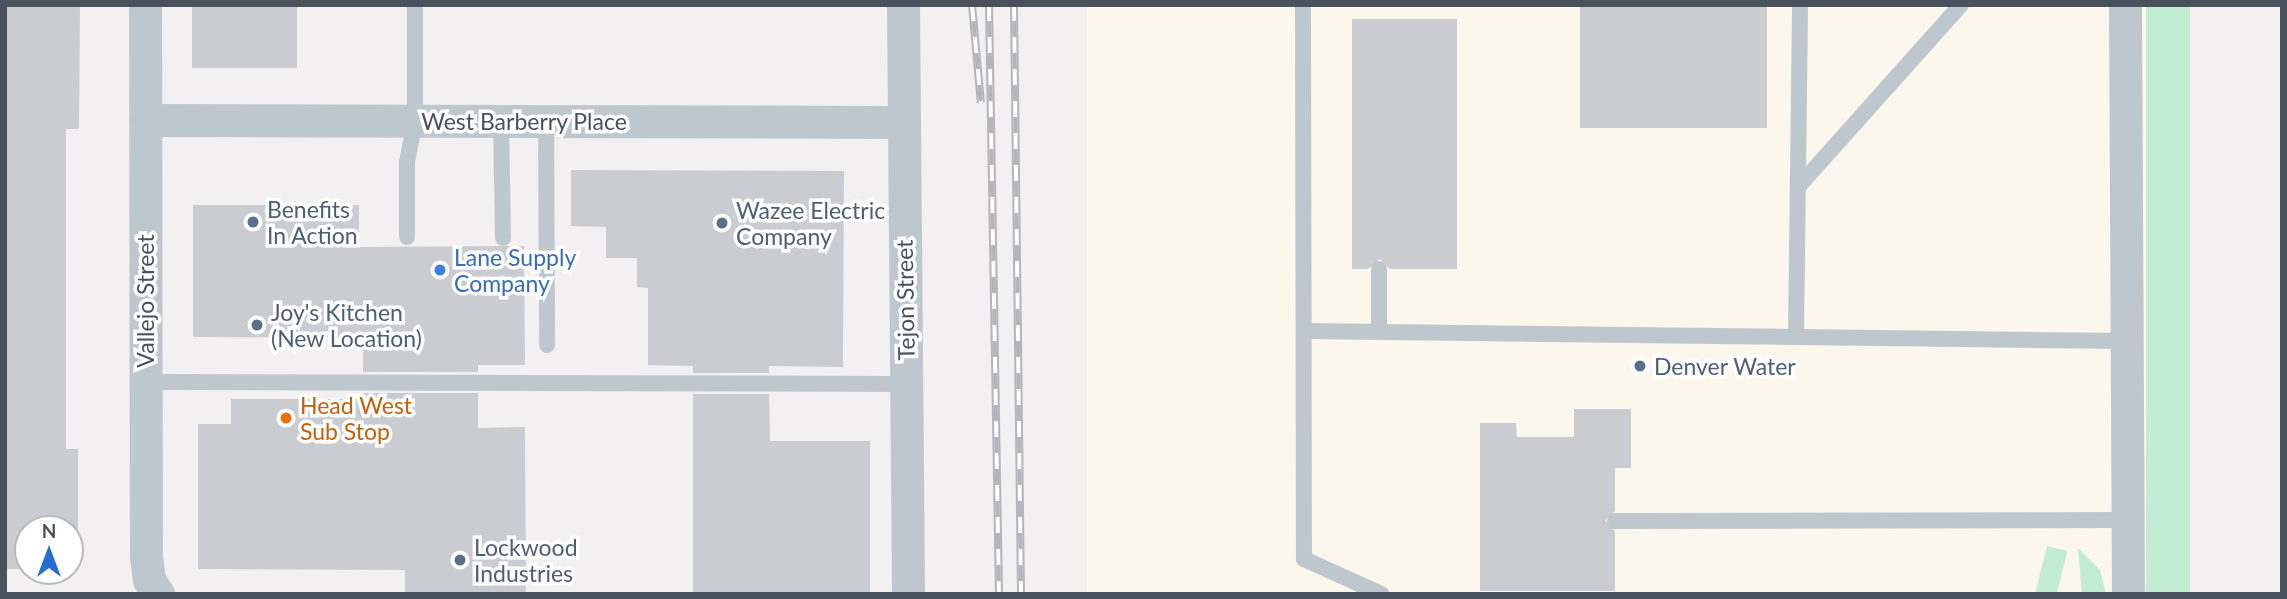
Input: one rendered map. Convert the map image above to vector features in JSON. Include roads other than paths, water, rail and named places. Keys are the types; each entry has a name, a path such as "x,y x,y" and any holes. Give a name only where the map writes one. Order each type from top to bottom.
{"street":[{"name":"Vallejo Street","path":"145,5 146,556 149,580 158,594"},
{"name":"Tejon Street","path":"903,5 908,594"},
{"path":"2125,5 2128,594"},
{"name":"West Barberry Place","path":"145,120 904,122"}],"lane":[{"path":"407,237 407,162 415,121 415,5"},
{"path":"1303,5 1304,559 1381,594"},
{"path":"1796,337 1800,5"},
{"path":"1798,187 1961,5"},
{"path":"501,121 503,238"},
{"path":"546,121 547,345"},
{"path":"1379,269 1379,332"},
{"path":"1304,331 2126,341"},
{"path":"146,382 906,384"},
{"path":"1615,521 2127,520"},
{"path":"1339,594 1345,577"}],"railway":[{"path":"972,5 981,103"},
{"path":"989,5 999,594"},
{"path":"1014,5 1021,594"}],"place":[{"name":"Benefits In Action","path":"253,222"},
{"name":"Wazee Electric Company","path":"722,223"},
{"name":"Lane Supply Company","path":"440,270"},
{"name":"Joy's Kitchen (New Location)","path":"257,325"},
{"name":"Denver Water","path":"1640,366"},
{"name":"Head West Sub Stop","path":"286,418"},
{"name":"Lockwood Industries","path":"460,560"}]}
